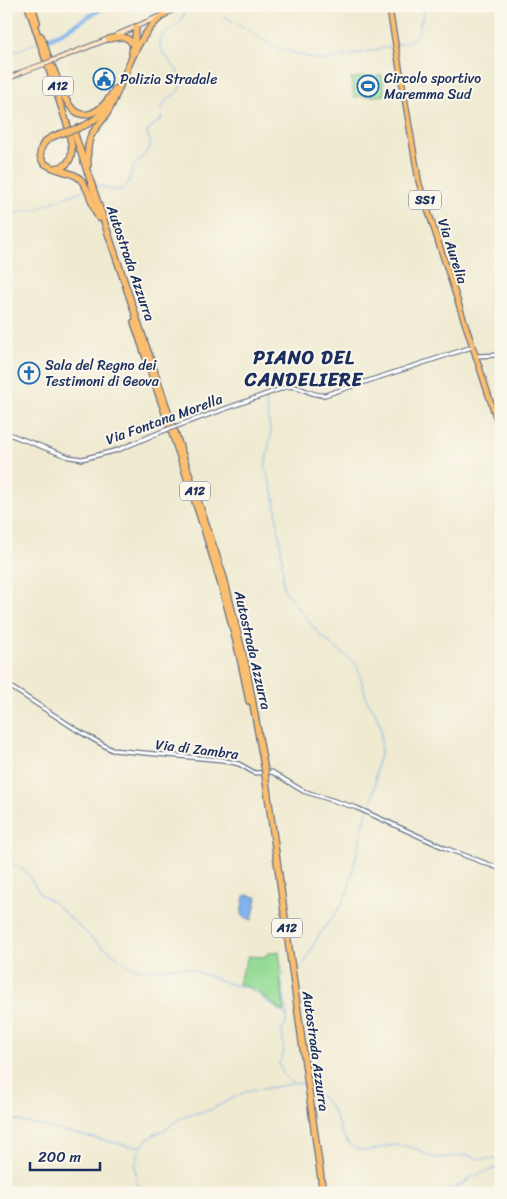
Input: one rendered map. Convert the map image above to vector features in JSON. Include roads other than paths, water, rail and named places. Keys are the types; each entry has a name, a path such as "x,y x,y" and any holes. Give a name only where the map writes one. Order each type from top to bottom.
{"highway":[{"name":"A12","path":"28,6 52,66 70,131"},
{"name":"A12","path":"32,6 53,81 91,187"},
{"path":"91,187 75,175 49,167 41,158 40,150 44,142 51,138 88,125 99,118 114,94 142,38 155,22 165,14"},
{"path":"136,27 142,32 142,38"},
{"path":"91,187 87,163 88,144 92,133 109,110 114,94 134,50 136,27"},
{"path":"109,39 127,38 132,43 134,50"},
{"path":"52,66 68,103 82,114 97,111 114,94"},
{"path":"70,131 72,148 70,160 60,167 50,166 42,157 43,147 49,140 70,131"},
{"name":"Autostrada Azzurra","path":"91,187 219,578 241,663 263,773 319,1193"},
{"name":"Autostrada Azzurra","path":"306,1085 323,1193"}],"main road":[{"path":"6,80 109,39 182,6"},
{"name":"Via Aurelia","path":"390,6 420,183 501,433"}],"street":[{"name":"Via Fontana Morella","path":"6,433 70,457 82,458 117,450 163,431 285,387 295,386 314,395 324,395 472,347"},
{"path":"475,356 501,355"},
{"name":"Via di Zambra","path":"6,684 83,734 112,750 232,762 242,765 255,773 272,772 303,791 367,812 445,848 501,869"}],"water":[{"path":"244,896 257,897 252,920 241,915"}],"waterway":[{"path":"42,41 60,34 109,6"},
{"path":"95,186 114,190 124,188 129,182 135,165 150,147 151,143 147,133 151,127 161,120 163,105 180,87 177,71 160,47 160,41 162,35 178,24 186,6"},
{"path":"397,45 409,41 418,33 425,6"},
{"path":"224,16 278,48 321,61 393,46"},
{"path":"6,55 38,42"},
{"path":"6,218 22,211 35,211 47,204 84,190"},
{"path":"265,397 271,434 265,468 274,495 285,592 321,636 357,665 367,700 376,714 381,729 381,752 377,764 372,800 366,814 348,891 341,906 319,935 304,964 297,972"},
{"path":"6,862 19,867 27,873 40,894 53,902 95,941 130,966 136,969 151,970 182,966 230,984 249,988 287,1016"},
{"path":"286,973 281,978 287,1016 286,1024 282,1031 284,1052 279,1064 284,1076 292,1083"},
{"path":"141,1193 137,1183 135,1165 138,1154 146,1140 155,1134 187,1115 210,1110 245,1092 297,1083 305,1085"},
{"path":"310,1088 324,1099 333,1111 343,1136 350,1145 357,1149 367,1151 394,1145 417,1149 431,1157 467,1155 480,1159 501,1159"},
{"path":"6,1118 129,1146 141,1146"},
{"path":"440,1193 463,1184 472,1177 501,1166"},
{"path":"456,1193 458,1186"}],"place":[{"name":"Polizia Stradale","path":"104,79"},
{"name":"Circolo sportivo Maremma Sud","path":"368,86"},
{"name":"Sala del Regno dei Testimoni di Geova","path":"29,373"}],"district":[{"name":"PIANO DEL CANDELIERE","path":"304,368"}]}
